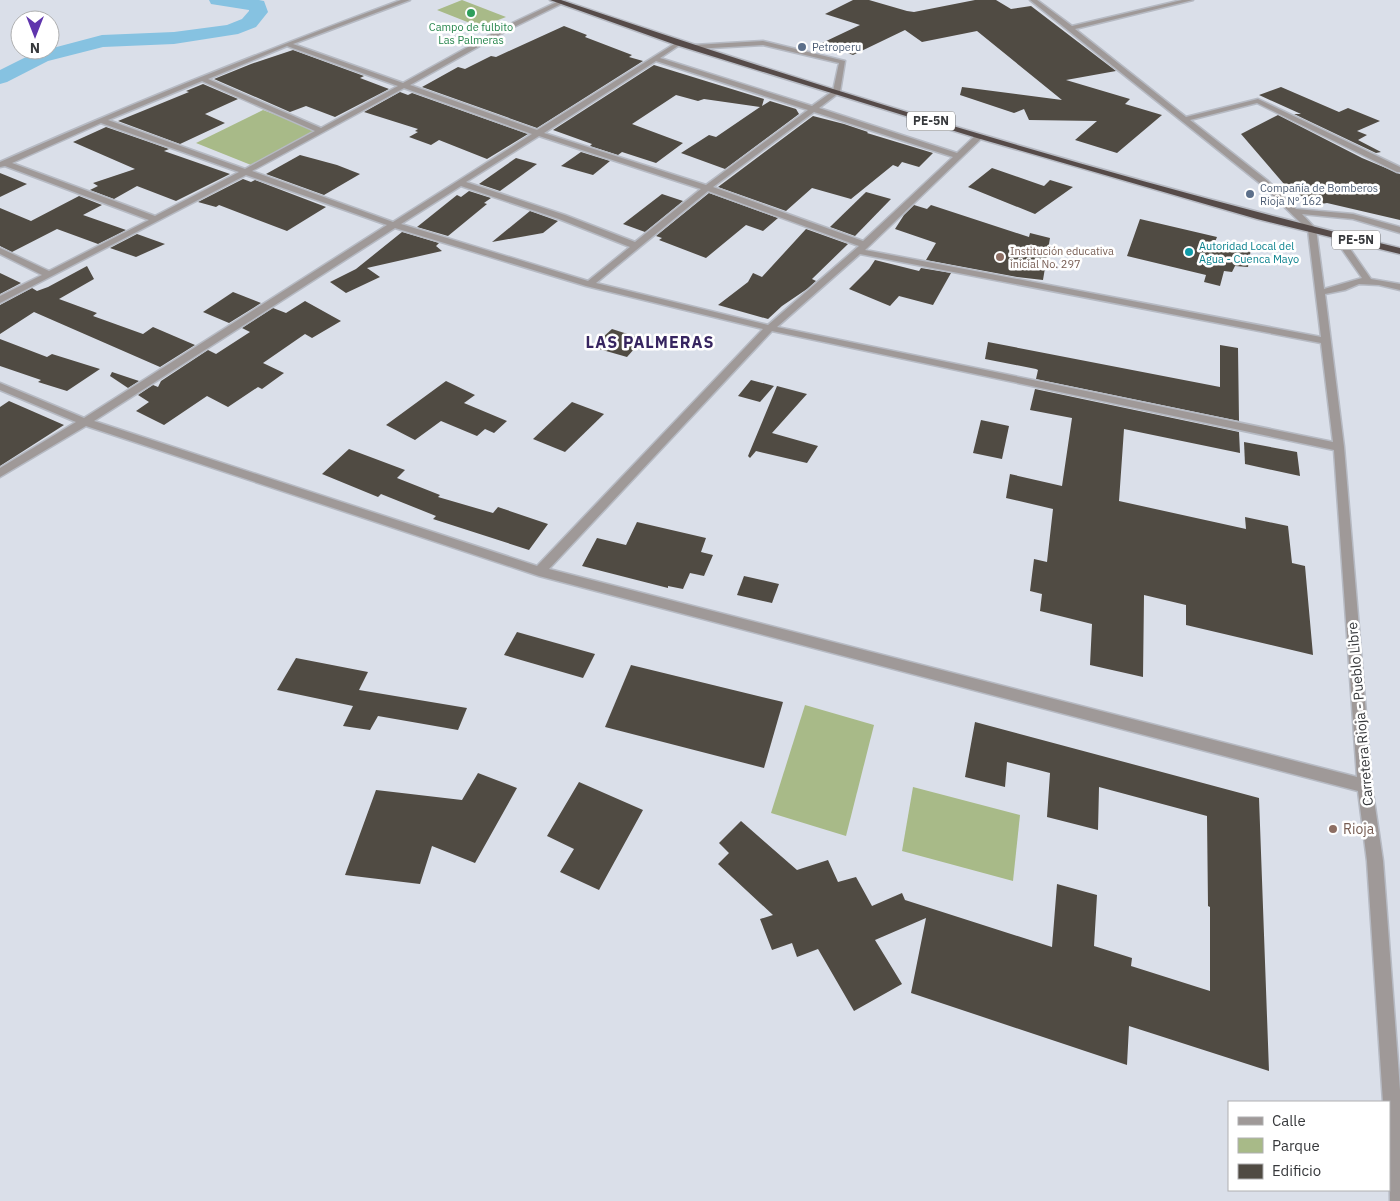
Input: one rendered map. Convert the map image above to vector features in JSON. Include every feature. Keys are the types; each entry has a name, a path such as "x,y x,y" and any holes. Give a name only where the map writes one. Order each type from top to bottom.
{"highway":[{"name":"PE-5N","path":"557,1 679,43 980,136 1261,217 1400,251"}],"street":[{"path":"3,164 102,120 288,44 407,0"},
{"path":"1033,0 1071,28 1264,183 1312,229"},
{"path":"1071,28 1190,0"},
{"path":"0,300 246,172 404,86 497,32 557,1"},
{"path":"589,284 707,188 836,92 843,62 763,42 694,47"},
{"path":"0,473 85,422 679,43"},
{"path":"288,44 537,133 707,188 861,248 1324,341"},
{"path":"654,58 959,156"},
{"path":"203,79 321,131"},
{"path":"1185,119 1258,100 1400,170"},
{"path":"102,120 394,225 589,284 770,328 1339,447"},
{"path":"540,571 770,328 861,248 980,136"},
{"path":"3,164 155,220"},
{"path":"460,183 562,217 636,246"},
{"path":"1293,211 1353,217 1400,230"},
{"name":"Carretera Rioja - Pueblo Libre","path":"1312,229 1321,292 1324,341 1339,447 1365,786 1375,861 1399,1201"},
{"path":"1336,235 1368,282"},
{"path":"0,251 49,275"},
{"path":"1321,292 1342,288 1358,281 1379,282 1400,287"},
{"path":"0,386 85,422 540,571 1365,786"}],"green space":[{"name":"Campo de fulbito Las Palmeras","path":"462,0 506,17 480,27 437,10"},
{"path":"263,110 317,130 251,165 196,143"},
{"path":"805,705 874,725 846,836 771,813"},
{"path":"913,787 1020,815 1013,881 902,851"}],"building":[{"path":"853,0 869,0 914,12 975,0 996,0 1011,9 1031,6 1116,71 1066,80 1130,99 1125,104 1162,115 1117,153 1075,140 1097,121 1029,120 1024,109 1014,113 960,95 962,87 1062,100 977,31 922,42 905,30 853,55 822,43 860,25 825,14"},
{"path":"564,26 587,35 585,37 632,55 629,57 643,61 537,128 422,87 458,67 465,69 491,56 496,57"},
{"path":"293,50 364,76 360,78 389,89 335,117 306,106 290,112 214,79"},
{"path":"654,65 764,99 762,106 770,101 796,109 799,114 725,169 681,153 709,135 716,137 760,107 704,99 698,101 676,95 632,124 683,143 656,163 622,152 618,155 590,146 592,144 553,130"},
{"path":"203,84 238,99 205,114 225,123 180,144 118,121 189,92 186,91"},
{"path":"1281,87 1339,112 1348,108 1380,121 1357,131 1367,135 1358,140 1381,152 1376,153 1294,114 1301,114 1259,95"},
{"path":"400,92 408,95 412,93 528,134 487,159 439,140 431,145 409,137 418,132 415,131 418,129 364,112"},
{"path":"1278,115 1362,158 1400,174 1400,220 1327,203 1315,205 1284,184 1241,134"},
{"path":"813,116 933,153 919,167 902,162 898,167 893,165 851,199 812,188 786,211 718,187"},
{"path":"106,127 169,149 164,151 230,174 176,201 137,186 114,199 90,190 98,186 93,183 135,169 73,142"},
{"path":"581,152 610,161 593,175 561,166"},
{"path":"300,155 337,165 360,174 324,195 266,174"},
{"path":"516,158 537,164 500,191 479,184"},
{"path":"992,168 1044,186 1050,180 1073,187 1035,214 968,187"},
{"path":"0,173 27,184 0,197"},
{"path":"243,179 251,182 255,180 326,207 287,231 219,205 216,207 198,202"},
{"path":"469,191 491,198 484,203 487,204 448,236 417,227 457,195 461,197"},
{"path":"866,192 891,199 855,236 830,227"},
{"path":"709,193 778,218 763,231 746,225 706,258 659,240 662,238 656,236"},
{"path":"662,194 683,201 645,232 623,224"},
{"path":"79,196 102,205 83,215 126,230 98,244 57,229 12,252 0,246 0,208 31,221"},
{"path":"914,205 927,209 931,205 1029,237 1030,233 1050,238 1043,280 926,260 936,243 895,229 904,215"},
{"path":"530,211 558,221 543,233 492,242"},
{"name":"Autoridad Local del Agua - Cuenca Mayo","path":"1140,219 1217,237 1215,242 1251,249 1248,267 1235,266 1232,272 1224,271 1220,286 1204,282 1206,275 1127,256"},
{"path":"806,229 848,244 812,279 816,281 807,289 782,306 768,319 718,305 748,282 753,273 762,277"},
{"path":"402,232 439,243 436,246 442,251 367,268 380,277 346,293 330,282 356,269"},
{"path":"137,234 165,244 136,257 110,248"},
{"path":"875,260 919,271 921,268 951,273 933,305 899,296 890,306 849,289 869,269"},
{"path":"87,266 94,279 59,299 97,313 93,316 143,334 153,327 195,345 160,367 34,312 0,334 0,305 32,288 37,291 48,287"},
{"path":"0,273 21,283 0,294"},
{"path":"233,292 261,303 229,323 203,312"},
{"path":"305,301 341,321 312,338 305,334 263,363 284,373 262,389 258,387 228,407 207,396 164,425 136,411 149,402 138,395 153,385 158,387 161,381 208,350 216,354 250,332 242,328 273,308 286,313"},
{"path":"612,329 643,339 627,357 592,347"},
{"path":"0,339 47,357 52,354 100,369 67,391 38,382 41,380 0,366"},
{"path":"988,342 1220,387 1220,345 1238,348 1239,421 1036,379 1038,370 1036,369 985,359"},
{"path":"112,372 139,381 128,388 110,376"},
{"path":"751,380 774,386 760,402 738,396"},
{"path":"446,381 475,395 464,403 507,421 494,433 485,429 477,436 441,421 415,440 386,425"},
{"path":"777,386 807,394 772,433 818,446 807,463 756,451 750,458 748,456"},
{"path":"1035,389 1239,432 1240,453 1124,429 1119,501 1246,529 1245,517 1288,526 1292,563 1305,566 1313,655 1186,625 1186,605 1144,595 1143,677 1090,665 1092,624 1040,611 1042,594 1030,591 1034,559 1047,562 1053,509 1006,498 1010,474 1062,486 1072,418 1030,410"},
{"path":"9,401 64,425 0,466 0,407"},
{"path":"572,402 604,414 565,452 533,439"},
{"path":"981,420 1009,426 1002,459 973,453"},
{"path":"1244,442 1297,452 1300,476 1245,464"},
{"path":"349,449 405,470 397,478 440,495 438,497 493,513 498,507 548,524 529,550 433,519 436,516 381,494 378,497 322,474"},
{"path":"637,522 706,538 701,552 713,555 704,576 690,573 683,589 668,586 668,588 582,566 597,538 626,545"},
{"path":"744,576 779,584 772,603 737,595"},
{"path":"517,632 595,654 583,678 504,655"},
{"path":"296,658 368,672 359,690 467,708 458,730 378,716 370,730 343,726 353,706 277,690"},
{"path":"631,665 783,702 764,768 605,727"},
{"path":"975,722 1259,798 1269,1071 1129,1026 1127,1065 911,993 926,918 875,940 902,984 854,1011 818,949 797,957 792,943 772,950 760,919 773,915 718,864 729,853 719,843 741,821 797,870 828,860 838,882 856,877 872,906 902,893 905,900 1052,947 1057,884 1097,895 1094,946 1132,958 1131,966 1210,991 1207,816 1099,787 1098,830 1047,817 1050,773 1007,762 1005,787 965,777"},
{"path":"478,773 517,788 475,863 432,846 420,884 345,875 376,790 462,800"},
{"path":"579,782 643,810 599,890 560,872 574,849 547,836"}],"waterway":[{"path":"0,78 41,57 102,41 174,38 231,30 249,23 259,12 257,5 218,0"}],"place":[{"name":"Campo de fulbito Las Palmeras","path":"471,13"},
{"name":"Petroperu","path":"802,47"},
{"name":"Compañía de Bomberos Rioja Nº 162","path":"1250,194"},
{"name":"Autoridad Local del Agua - Cuenca Mayo","path":"1189,252"},
{"name":"Institución educativa inicial No. 297","path":"1000,257"},
{"name":"Rioja","path":"1333,829"}],"district":[{"name":"LAS PALMERAS","path":"650,342"}]}
